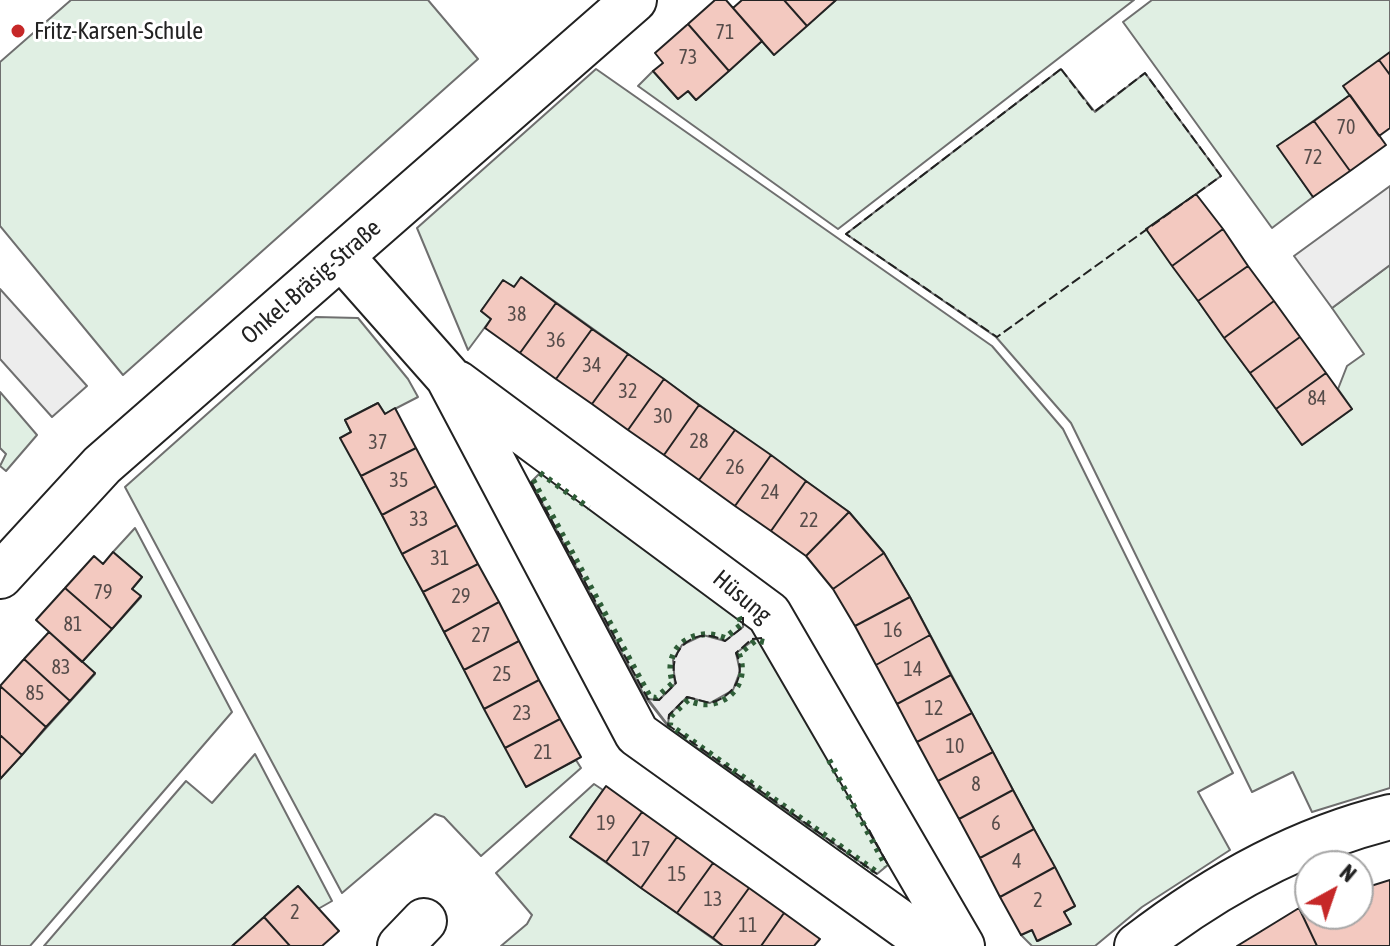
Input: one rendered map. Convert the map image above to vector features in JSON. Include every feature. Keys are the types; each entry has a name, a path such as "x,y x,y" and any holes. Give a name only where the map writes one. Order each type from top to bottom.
{"street":[{"name":"Onkel-Bräsig-Straße","path":"0,576 102,465 634,0"},
{"name":"Hüsung","path":"341,256 448,377 769,614 962,946"},
{"name":"Hüsung","path":"448,377 637,734 933,946"},
{"path":"1137,946 1174,917 1270,861 1333,834 1390,817"}],"green space":[{"path":"71,0 428,0 478,59 123,375 0,226 0,62"},
{"path":"836,0 1134,0 838,229 638,86 653,71 678,99 688,91 696,100 762,41 774,54"},
{"path":"1152,0 1390,0 1390,52 1350,95 1278,146 1313,197 1272,228 1123,22"},
{"path":"596,69 992,346 1063,429 1233,773 1198,792 1230,850 1142,907 1095,946 1032,946 1021,935 1032,930 1038,941 1070,924 1064,912 1075,906 910,597 884,553 849,512 522,278 514,287 503,281 481,311 491,319 468,350 417,228"},
{"path":"1061,69 1095,112 1145,73 1221,176 1147,230 1302,445 1352,409 1338,389 1347,366 1364,354 1332,308 1390,265 1390,788 1312,812 1293,772 1252,792 1071,423 996,337 846,234"},
{"path":"316,317 358,318 408,379 418,397 385,414 378,403 345,420 351,432 341,438 526,786 576,760 581,768 481,856 444,817 435,814 342,893 125,487"},
{"path":"0,392 37,435 6,471 0,466 6,454 0,448"},
{"path":"541,472 741,614 769,644 888,865 877,874 670,729 645,697 531,482"},
{"path":"135,528 232,712 30,946 0,946 0,779 95,674 82,662 141,597 132,589 142,577 113,552"},
{"path":"255,754 332,901 318,909 298,886 232,946 44,946 186,781 212,803"},
{"path":"594,784 603,790 570,837 723,946 501,946 527,924 532,915 496,873"}],"shaded area":[{"path":"1390,186 1390,265 1332,308 1294,256"},
{"path":"0,289 87,386 52,417 0,359"},
{"path":"744,620 754,628 758,637 736,653 740,671 733,690 710,703 687,697 669,715 668,725 648,699 659,700 675,684 673,660 682,645 703,635 725,641 743,627"}],"building":[{"path":"715,0 726,0 762,41 729,71 688,24"},
{"path":"742,0 784,0 807,26 774,55 733,8"},
{"path":"784,0 836,0 807,26"},
{"path":"688,24 729,71 696,100 688,91 678,99 653,71 663,63 655,53"},
{"path":"1390,52 1390,75 1379,60"},
{"path":"1379,60 1390,75 1390,128 1379,136 1343,86"},
{"path":"1350,95 1386,145 1350,171 1314,121"},
{"path":"1314,121 1350,171 1313,197 1277,146"},
{"path":"1196,194 1223,229 1172,266 1146,229"},
{"path":"1223,229 1248,266 1198,301 1172,266"},
{"path":"1248,266 1274,301 1224,338 1198,301"},
{"path":"521,277 556,303 520,353 485,328 491,319 481,311 503,280 514,287"},
{"path":"1274,301 1300,337 1250,373 1224,338"},
{"path":"556,303 592,329 556,379 520,353"},
{"path":"592,329 628,354 592,404 556,379"},
{"path":"1300,337 1326,373 1276,409 1250,373"},
{"path":"628,354 664,379 628,430 592,404"},
{"path":"1326,373 1352,409 1302,445 1276,409"},
{"path":"664,379 699,405 664,455 628,430"},
{"path":"378,403 385,414 395,408 416,448 361,476 340,438 351,432 345,420"},
{"path":"699,405 735,430 699,480 664,455"},
{"path":"735,430 771,455 735,506 699,480"},
{"path":"416,448 436,486 382,515 361,476"},
{"path":"771,455 806,481 771,531 735,506"},
{"path":"806,481 849,512 806,556 771,531"},
{"path":"436,486 457,525 402,554 382,515"},
{"path":"849,512 884,553 833,589 806,556"},
{"path":"457,525 478,564 423,592 402,554"},
{"path":"113,552 142,577 132,589 141,596 112,629 65,588 94,556 103,564"},
{"path":"884,553 910,597 855,626 833,589"},
{"path":"478,564 499,602 444,632 423,592"},
{"path":"65,588 112,629 82,662 36,620"},
{"path":"910,597 930,635 876,665 855,626"},
{"path":"499,602 519,641 464,670 444,632"},
{"path":"49,632 95,673 70,701 24,659"},
{"path":"930,635 951,675 897,704 876,665"},
{"path":"519,641 539,680 484,709 464,670"},
{"path":"24,659 70,701 46,727 0,686"},
{"path":"951,675 972,713 917,742 897,704"},
{"path":"539,680 560,719 505,748 484,709"},
{"path":"0,686 46,727 22,755 0,735"},
{"path":"972,713 993,752 938,781 917,742"},
{"path":"560,719 581,757 526,787 505,748"},
{"path":"0,735 22,755 0,779"},
{"path":"993,752 1013,790 959,819 938,781"},
{"path":"606,786 642,812 606,862 570,837"},
{"path":"1013,790 1034,829 980,858 959,819"},
{"path":"642,812 677,837 641,888 606,862"},
{"path":"1034,829 1055,867 1000,897 980,858"},
{"path":"677,837 713,863 677,913 641,888"},
{"path":"713,863 749,888 713,938 677,913"},
{"path":"1055,867 1075,906 1064,912 1071,924 1037,941 1032,930 1021,935 1000,897"},
{"path":"1390,880 1390,946 1317,946 1309,930 1374,930 1374,885"},
{"path":"298,886 339,931 322,946 290,946 264,917"},
{"path":"749,888 784,913 761,946 723,946 713,938"},
{"path":"1294,911 1294,930 1309,930 1317,946 1237,946"},
{"path":"784,913 820,939 814,946 761,946"},
{"path":"264,917 290,946 232,946"}],"hedge":[{"path":"540,473 589,508"},
{"path":"533,480 650,697 656,698 673,683 670,670 672,659 682,642 702,635 725,638 742,624 738,615"},
{"path":"764,642 756,640 739,654 741,678 730,695 711,704 688,700 671,716 670,725 878,873"},
{"path":"829,760 886,866"}],"fence":[{"path":"1061,69 1094,112 1145,73 1221,176 997,337 846,234 1061,69"},
{"path":"531,482 648,699 659,700 676,683 675,661 678,651 685,644 703,636 725,641 743,627 743,617"},
{"path":"762,638 752,639 736,653 740,670 731,691 710,703 687,697 669,715 668,725 877,874"},
{"path":"869,830 888,865"}],"place":[{"name":"Fritz-Karsen-Schule","path":"18,31"}]}
